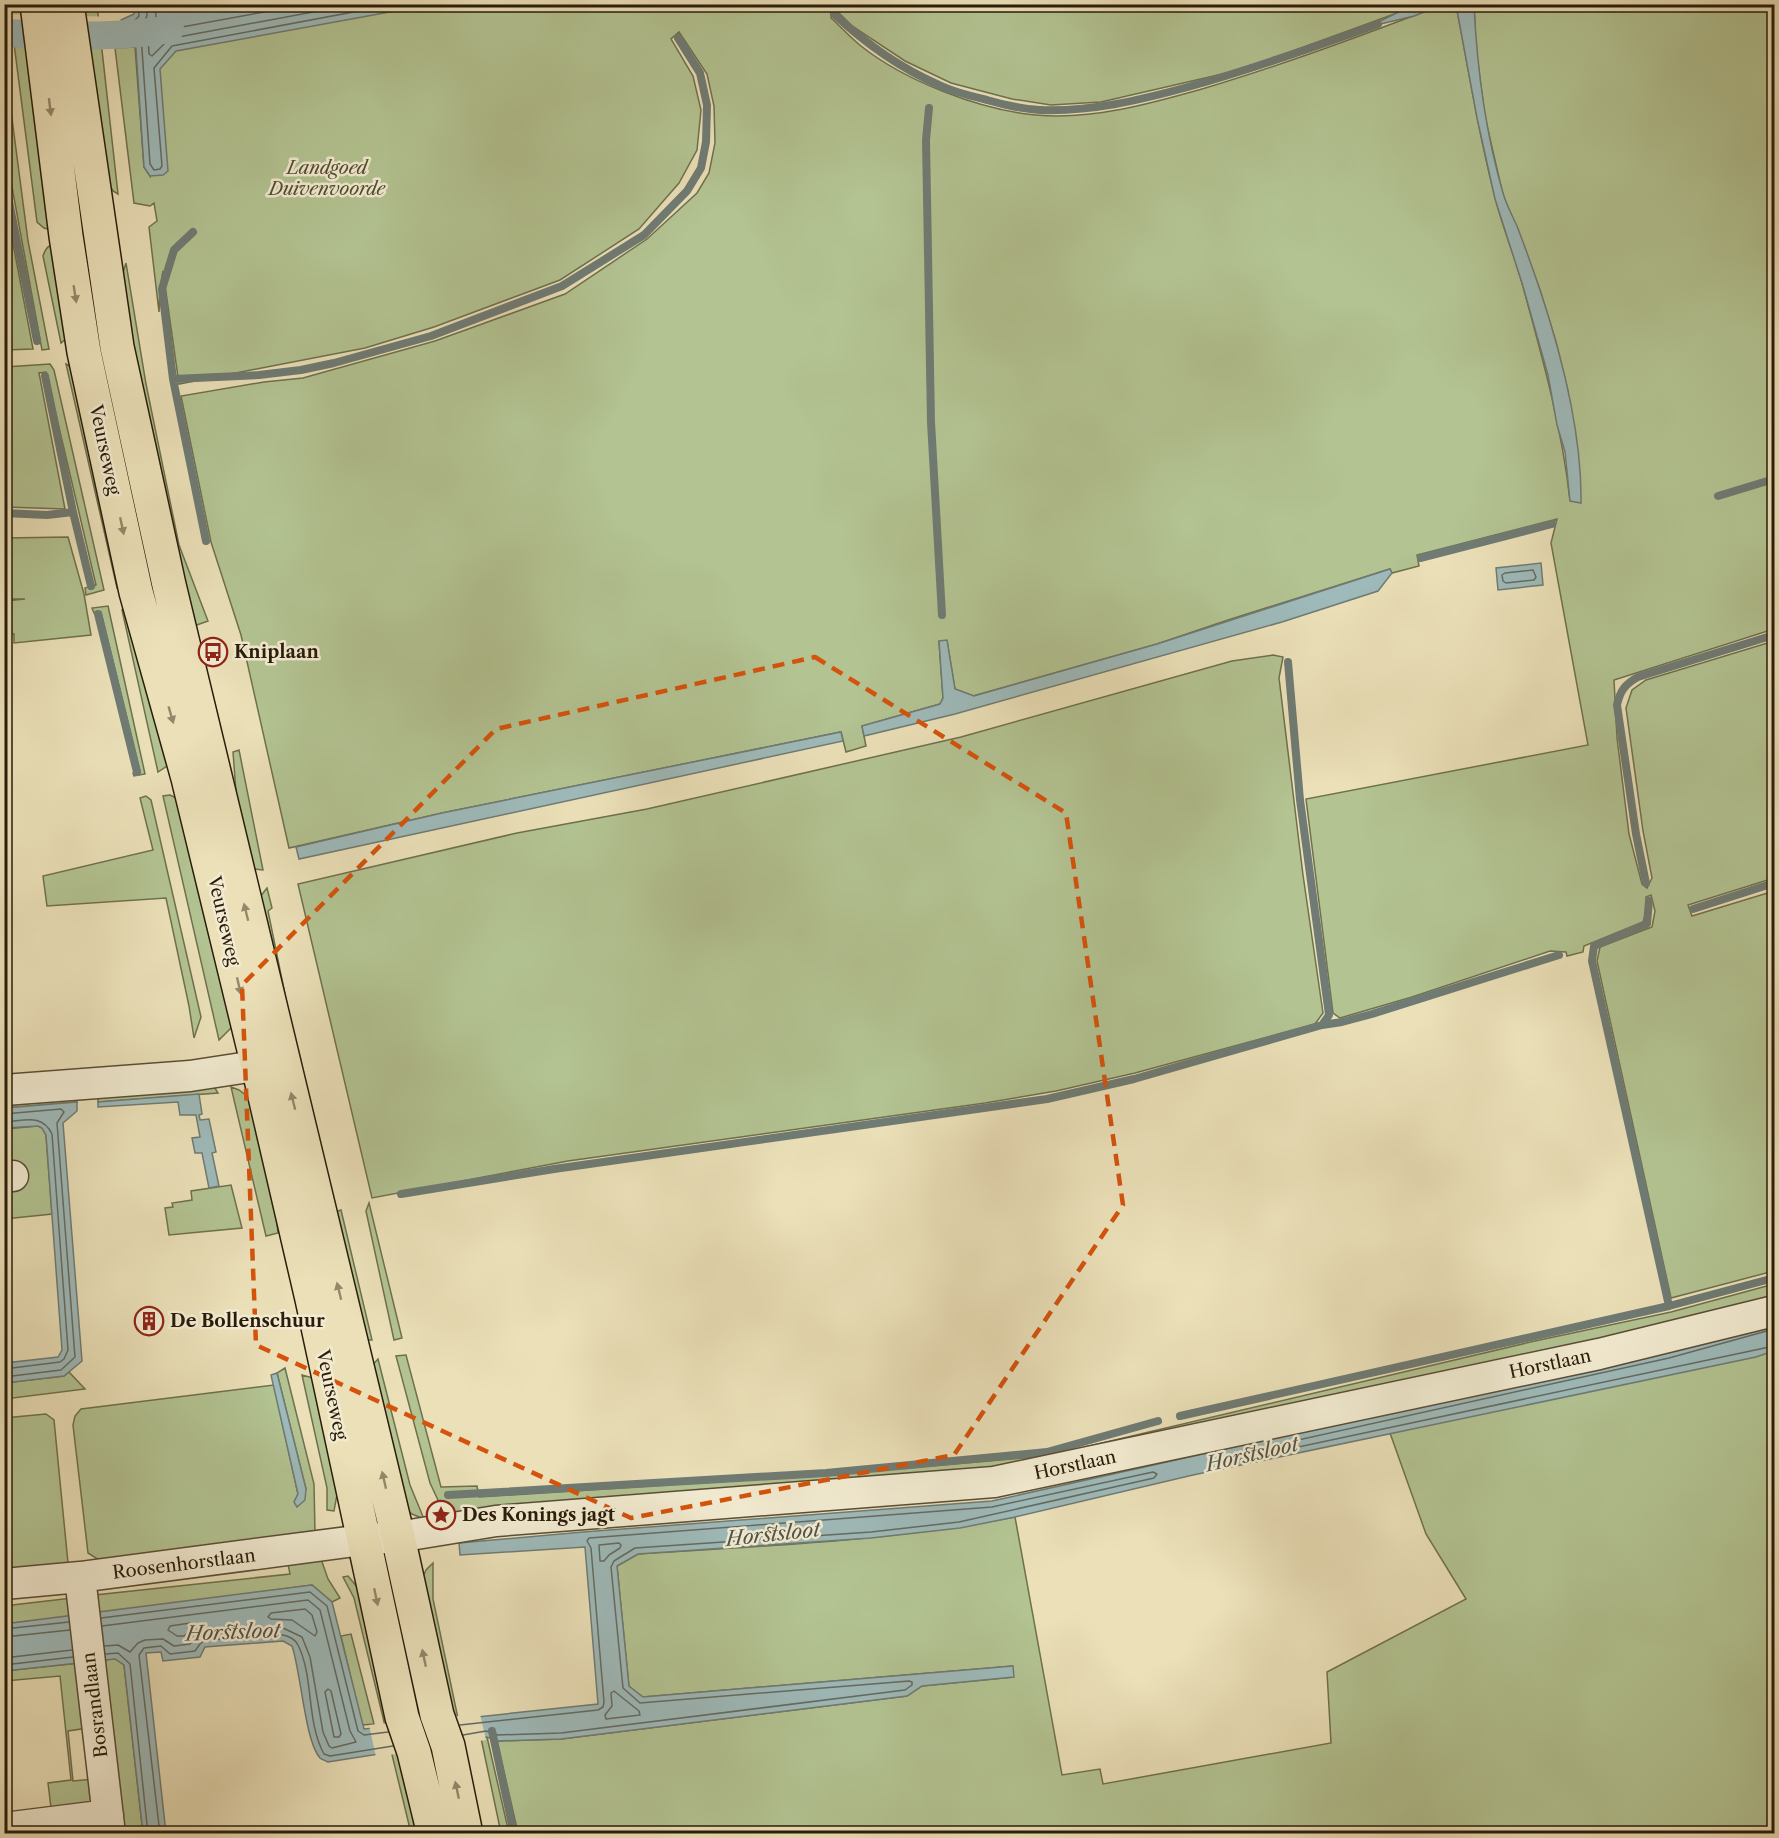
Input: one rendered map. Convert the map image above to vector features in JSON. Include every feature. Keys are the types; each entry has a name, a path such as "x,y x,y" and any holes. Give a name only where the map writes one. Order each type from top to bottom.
{"main road":[{"name":"Veurseweg","path":"37,4 57,49"},
{"name":"Veurseweg","path":"66,4 57,49 66,236 84,352 136,592 271,1064 398,1537 437,1715 448,1746 466,1833"},
{"name":"Veurseweg","path":"271,1064 312,1299 363,1540 402,1717 414,1752 434,1833"}],"street":[{"path":"4,1090 190,1076 271,1064"},
{"name":"Horstlaan","path":"363,1540 398,1537 496,1521 994,1482 1599,1354 1774,1311"},
{"name":"Roosenhorstlaan","path":"4,1584 81,1590 363,1540"},
{"name":"Bosrandlaan","path":"81,1590 109,1824"},
{"path":"4,1828 109,1824"}],"highlighted area":[{"path":"815,657 1066,813 1123,1205 954,1455 631,1518 256,1345 242,985 496,729"}],"green space":[{"path":"9,5 27,5 51,230 37,222"},
{"path":"76,5 97,5 118,194 113,191 100,170"},
{"name":"Landgoed Duivenvoorde","path":"213,5 1419,5 1231,72 1101,102 1051,105 1012,99 951,83 905,61 852,26 832,6 831,18 857,43 879,59 921,82 991,107 1036,115 1057,116 1120,110 1182,95 1293,60 1442,5 1456,5 1489,173 1537,337 1562,446 1570,501 1568,391 1540,290 1503,195 1485,117 1476,49 1474,5 1774,5 1774,629 1614,680 1617,738 1629,834 1642,884 1647,888 1652,878 1626,708 1632,690 1646,680 1774,641 1774,878 1688,905 1692,916 1774,891 1774,1271 1671,1298 1597,961 1600,947 1652,927 1655,911 1651,895 1646,897 1643,922 1584,946 1583,952 1567,956 1566,952 1550,951 1412,997 1340,1018 1333,1013 1306,799 1588,745 1551,543 1557,519 1417,555 1419,566 1392,573 1390,569 1157,644 973,696 955,689 947,641 939,642 943,698 940,704 862,726 866,746 846,752 841,732 442,813 289,848 241,635 211,542 181,396 303,378 435,341 565,294 647,239 697,193 709,173 715,143 714,106 707,74 679,32 671,39 693,76 701,110 697,150 679,183 639,229 560,280 434,327 365,348 179,384 163,271 159,312 149,227 157,221 154,203 150,206 134,203 115,48 135,47 144,167 150,176 139,18"},
{"path":"5,65 28,241 49,349 42,350 5,149"},
{"path":"4,196 33,349 5,350"},
{"path":"57,243 68,337 61,343 43,256 48,247"},
{"path":"126,263 146,384 179,545 208,621 194,626 118,299"},
{"path":"50,364 54,370 104,590 86,595 85,588 96,585 46,372 39,373 65,509 5,507 5,367"},
{"path":"66,364 73,368 123,585 117,588"},
{"path":"68,537 84,594 91,635 14,643 14,634 5,634 5,601 25,599 5,599 5,538"},
{"path":"108,606 145,774 134,776 133,773 140,771 101,612 94,613 92,608"},
{"path":"131,609 170,759 167,766 158,772 122,610"},
{"path":"1273,655 1283,657 1279,678 1303,875 1323,1013 1315,1024 1135,1073 1056,1091 568,1161 372,1198 298,884 517,833 647,809 961,737 1232,661"},
{"path":"239,750 263,870 253,869 239,832 233,752"},
{"path":"170,795 178,799 236,1023 219,1040 163,796"},
{"path":"146,796 151,800 201,1017 194,1038 166,898 47,906 43,876 153,850 140,798"},
{"path":"267,888 272,908 268,911 288,1009 260,897"},
{"path":"213,1085 218,1093 98,1102 98,1094"},
{"path":"231,1087 252,1100 270,1155 278,1233 266,1236"},
{"path":"71,1094 77,1102 5,1108 5,1098"},
{"path":"38,1126 46,1135 52,1214 5,1219 5,1129"},
{"path":"231,1185 242,1228 169,1235 165,1208 173,1207 172,1203 192,1200 191,1191"},
{"path":"369,1203 402,1338 394,1340 366,1211"},
{"path":"341,1210 372,1340 361,1335 335,1212"},
{"path":"1774,1284 1774,1299 1746,1307 994,1473 445,1515 430,1483 396,1356 406,1355 441,1487 477,1486 479,1497 823,1475 1047,1456 1535,1341 1671,1312"},
{"path":"1774,1351 1774,1833 518,1833 497,1741 561,1739 907,1696 922,1686 1013,1677 1012,1666 643,1697 629,1687 617,1566 638,1554 874,1537 1015,1517 1062,1775 1100,1769 1103,1784 1331,1743 1327,1672 1466,1599 1426,1534 1390,1433"},
{"path":"378,1359 410,1485 424,1519 412,1514 402,1506 367,1371"},
{"path":"285,1368 314,1484 315,1533 99,1560 88,1553 73,1425 75,1416 81,1409 274,1385 298,1494 294,1502 306,1489 277,1373"},
{"path":"69,1372 85,1389 5,1399 4,1383 64,1376"},
{"path":"302,1375 317,1379 338,1489 334,1511 327,1510 327,1488"},
{"path":"46,1414 54,1420 68,1563 5,1570 4,1418"},
{"path":"317,1557 322,1562 328,1579 340,1598 332,1602 312,1585 94,1614 95,1595 290,1574 287,1559"},
{"path":"433,1563 433,1599 482,1833 421,1581 426,1570"},
{"path":"348,1576 358,1588 426,1833 411,1833 354,1598 343,1577"},
{"path":"72,1598 75,1616 5,1624 4,1606"},
{"path":"351,1634 374,1724 362,1725 341,1636"},
{"path":"115,1658 124,1665 143,1833 119,1833 100,1661"},
{"path":"80,1663 88,1728 68,1731 73,1781 94,1779 95,1790 91,1802 52,1816 48,1783 71,1780 60,1676 5,1681 4,1671"},
{"path":"487,1737 509,1833 501,1833 481,1738"}],"water":[{"path":"132,5 428,5 176,51 160,69 168,171 163,175 150,176 144,167 135,36 123,30 5,38 5,17 121,20 134,14"},
{"path":"1413,5 1442,5 1414,16 1368,27"},
{"path":"1456,5 1474,5 1477,52 1491,146 1504,197 1537,282 1563,368 1578,450 1581,503 1570,501 1565,452 1557,425 1548,375 1495,199"},
{"path":"1541,563 1543,585 1498,590 1496,568"},
{"path":"1390,569 1392,573 1378,591 1282,622 955,714 864,736 862,726 940,704 943,698 939,641 947,640 955,689 974,696 1157,644"},
{"path":"841,732 843,741 299,859 296,847 442,813"},
{"path":"199,1094 202,1114 199,1115 200,1120 209,1119 216,1152 212,1153 219,1186 209,1188 202,1153 195,1153 192,1138 200,1137 196,1115 180,1115 178,1102 98,1107 98,1102"},
{"path":"77,1102 77,1111 63,1123 82,1361 64,1376 5,1383 5,1363 58,1357 62,1350 46,1135 38,1126 5,1128 5,1108"},
{"name":"Horstsloot","path":"1774,1323 1774,1351 1756,1357 1193,1475 1015,1517 960,1528 871,1538 638,1554 617,1566 629,1686 643,1697 1013,1666 1014,1677 922,1686 907,1696 561,1739 497,1741 487,1737 328,1762 320,1758 315,1750 292,1646 283,1641 205,1647 200,1657 163,1661 161,1652 146,1653 166,1833 143,1833 124,1665 115,1659 5,1671 4,1624 312,1585 332,1602 364,1729 598,1704 585,1547 460,1555 459,1543 992,1501"},
{"path":"277,1373 306,1489 305,1500 297,1507 294,1502 298,1494 271,1375"}],"pier":[{"path":"4,14 120,17 122,33 5,41"},
{"path":"480,1714 486,1740 376,1757 369,1725"}],"waterway":[{"path":"834,14 884,54 910,71 939,85 1000,104 1040,110 1097,107 1170,92 1260,65 1378,24"},
{"path":"4,33 108,35 170,29"},
{"path":"173,379 259,375 301,370 431,336 562,286 644,235 687,191 701,168 706,142 707,105 700,73 678,38"},
{"path":"929,108 926,140 931,422 942,615"},
{"path":"4,177 37,341"},
{"path":"193,232 174,250 162,289 173,379 206,541"},
{"path":"45,376 91,586"},
{"path":"1718,496 1774,479"},
{"path":"4,513 47,515 73,512"},
{"path":"1421,558 1552,524"},
{"path":"98,614 137,772"},
{"path":"1646,883 1636,834 1617,705 1622,692 1626,685 1638,677 1774,635"},
{"path":"401,1194 554,1169 1047,1099 1134,1079 1322,1025 1329,1015 1300,800 1288,662"},
{"path":"1693,909 1774,883"},
{"path":"1649,901 1647,924 1594,946 1592,961 1669,1306"},
{"path":"1322,1025 1372,1014 1559,955"},
{"path":"1180,1416 1669,1306 1774,1278"},
{"path":"448,1495 826,1473 1047,1452 1158,1421"},
{"path":"492,1731 514,1834"}],"place":[{"name":"Kniplaan","path":"213,652"},
{"name":"De Bollenschuur","path":"149,1321"},
{"name":"Des Konings jagt","path":"441,1515"}]}
